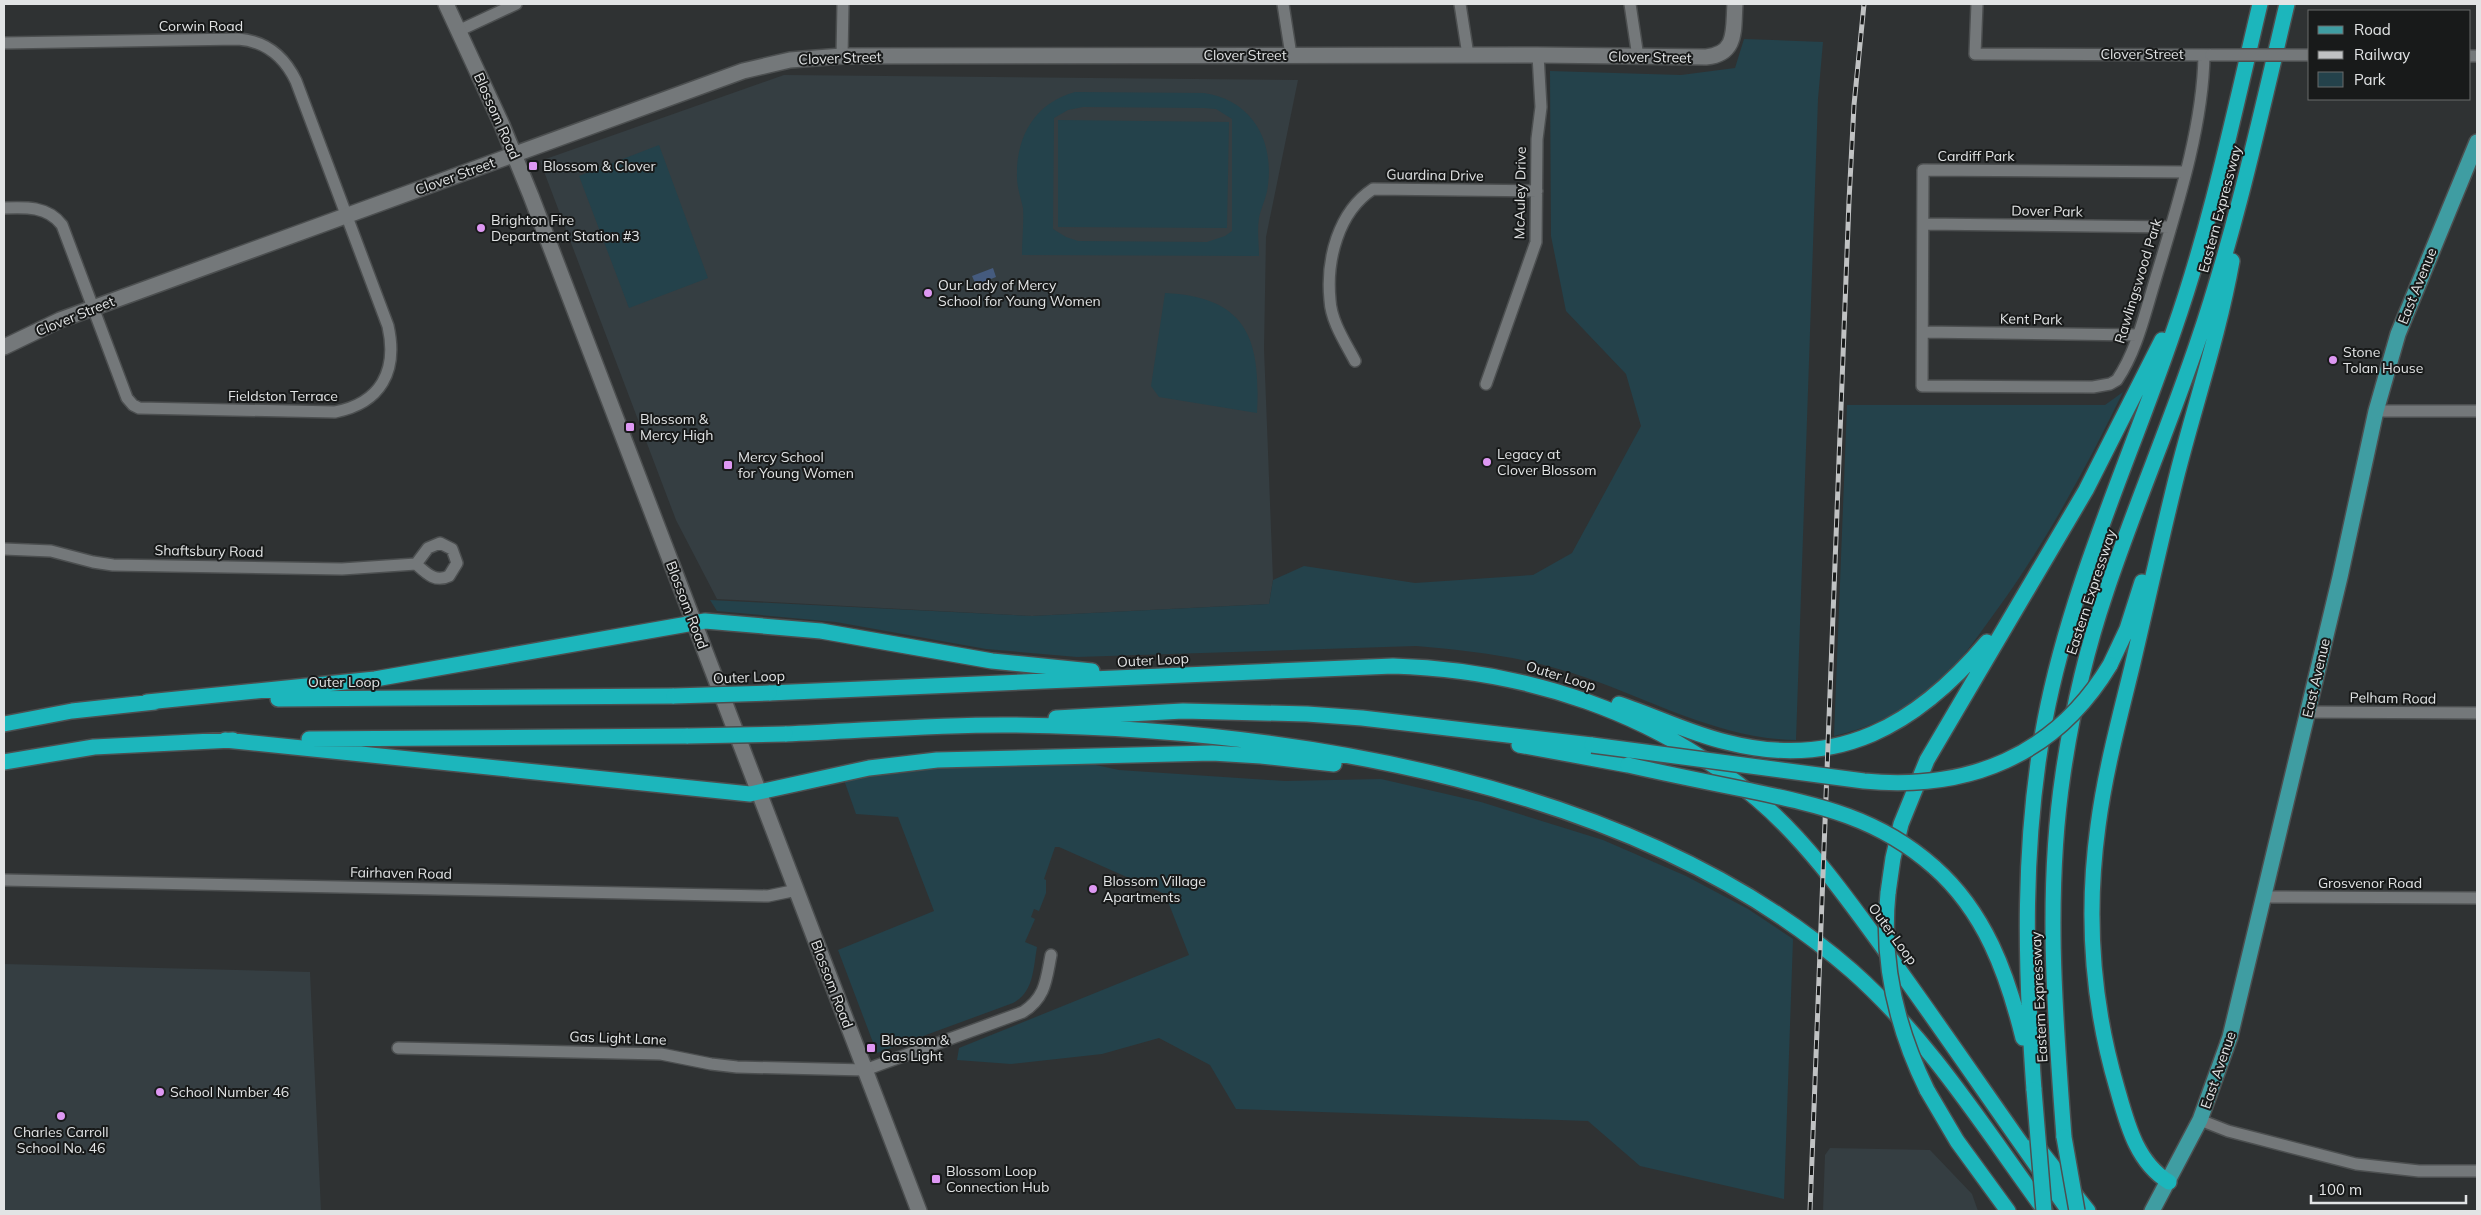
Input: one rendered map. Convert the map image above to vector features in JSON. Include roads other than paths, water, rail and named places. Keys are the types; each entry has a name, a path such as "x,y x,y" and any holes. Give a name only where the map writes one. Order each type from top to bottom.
{"highway":[{"name":"Eastern Expressway","path":"2044,1211 2027,983 2027,889 2032,815 2048,704 2078,594 2174,330 2207,222 2260,4"},
{"name":"Eastern Expressway","path":"2070,1211 2054,993 2052,908 2058,813 2070,729 2100,610 2198,344 2226,253 2250,162 2287,4"},
{"path":"2169,1182 2150,1168 2139,1153 2114,1078 2096,986 2092,912 2096,838 2106,776 2177,475 2225,299 2250,162"},
{"path":"2008,1211 1957,1141 1928,1090 1906,1041 1894,998 1886,939 1888,893 1901,824 1922,769 1946,723 2094,475 2143,380 2174,311 2207,222"},
{"path":"4,762 94,747 224,740 785,734 1138,713 1206,711 1307,714 1412,724 1592,745 1874,782 1912,783 1940,781 1994,766 2036,744 2074,712 2110,665 2135,605 2177,475"},
{"path":"1524,681 1560,687 1597,697 1699,734 1734,744 1784,750 1834,746 1882,730 1929,701 1978,653 2025,591"},
{"path":"147,702 368,680 694,622 717,622 821,631 1027,665 1168,675"},
{"name":"Outer Loop","path":"4,724 72,711 147,702 222,699 674,696 1393,666 1468,671 1524,681 1577,697 1647,727 1695,755 1757,799 1790,830 1821,866 1922,1002 2070,1211"},
{"path":"1412,724 1628,765 1803,802 1844,813 1892,835 1934,867 1969,905 1998,955 2018,1016 2034,1090"},
{"path":"938,726 1033,726 1202,736 1333,754 1445,777 1535,803 1642,843 1744,894 1807,936 1865,983 1904,1024 1952,1084 2044,1211"},
{"path":"224,740 745,794 760,793 847,772 902,763 953,759 1160,754 1261,756 1445,777"},
{"path":"1922,1002 2088,1211"},
{"path":"2064,1137 2077,1211"}],"main road":[{"name":"East Avenue","path":"2152,1211 2169,1182 2200,1120 2230,1037 2308,712 2376,411 2404,313 2477,142"}],"street":[{"name":"Blossom Road","path":"446,4 514,154 919,1211"},
{"path":"458,31 516,4"},
{"path":"842,4 842,56"},
{"path":"1284,4 1291,55"},
{"path":"1460,4 1468,55"},
{"path":"1630,4 1638,57"},
{"name":"Clover Street","path":"7,344 94,308 514,154 755,67 790,60 842,56 1538,55 1706,57 1716,56 1726,50 1732,37 1735,4"},
{"name":"Clover Street","path":"1977,4 1975,54 2308,55"},
{"name":"Corwin Road","path":"4,43 238,40 267,46 286,63 296,81 348,216"},
{"name":"McAuley Drive","path":"1486,384 1536,242 1537,139 1540,107 1538,55"},
{"name":"Rawlingswood Park","path":"1922,386 2102,386 2117,380 2138,335 2171,227 2199,107 2208,55"},
{"name":"Cardiff Park","path":"1922,386 1923,170 2185,172"},
{"name":"Guardina Drive","path":"1355,361 1339,331 1330,301 1331,259 1343,223 1359,198 1373,189 1537,191"},
{"name":"Fieldston Terrace","path":"4,208 38,209 58,219 94,308 127,398 139,408 328,413 352,408 375,393 383,383 391,358 391,340 348,216"},
{"name":"Dover Park","path":"1923,224 2171,227"},
{"name":"Kent Park","path":"1923,332 2138,335"},
{"path":"2376,411 2477,411"},
{"name":"Shaftsbury Road","path":"4,549 51,551 113,565 348,569 416,564"},
{"name":"Pelham Road","path":"2308,712 2477,714"},
{"name":"Fairhaven Road","path":"4,880 768,896 797,890"},
{"name":"Grosvenor Road","path":"2263,898 2477,898"},
{"path":"865,1070 1023,1012 1035,1004 1043,992 1051,954"},
{"name":"Gas Light Lane","path":"398,1048 660,1054 736,1067 865,1070"},
{"path":"2200,1120 2228,1131 2356,1164 2418,1170 2477,1171"}],"water":[{"path":"993,268 996,277 976,285 972,276"}],"railway":[{"path":"1810,1211 1849,201 1854,105 1864,4"}],"place":[{"name":"Blossom & Clover","path":"533,166"},
{"name":"Brighton Fire Department Station #3","path":"481,228"},
{"name":"Our Lady of Mercy School for Young Women","path":"928,293"},
{"name":"Stone Tolan House","path":"2333,360"},
{"name":"Blossom & Mercy High","path":"630,427"},
{"name":"Legacy at Clover Blossom","path":"1487,462"},
{"name":"Mercy School for Young Women","path":"728,465"},
{"name":"Blossom Village Apartments","path":"1093,889"},
{"name":"Blossom & Gas Light","path":"871,1048"},
{"name":"School Number 46","path":"160,1092"},
{"name":"Charles Carroll School No. 46","path":"61,1116"},
{"name":"Blossom Loop Connection Hub","path":"936,1179"}]}
